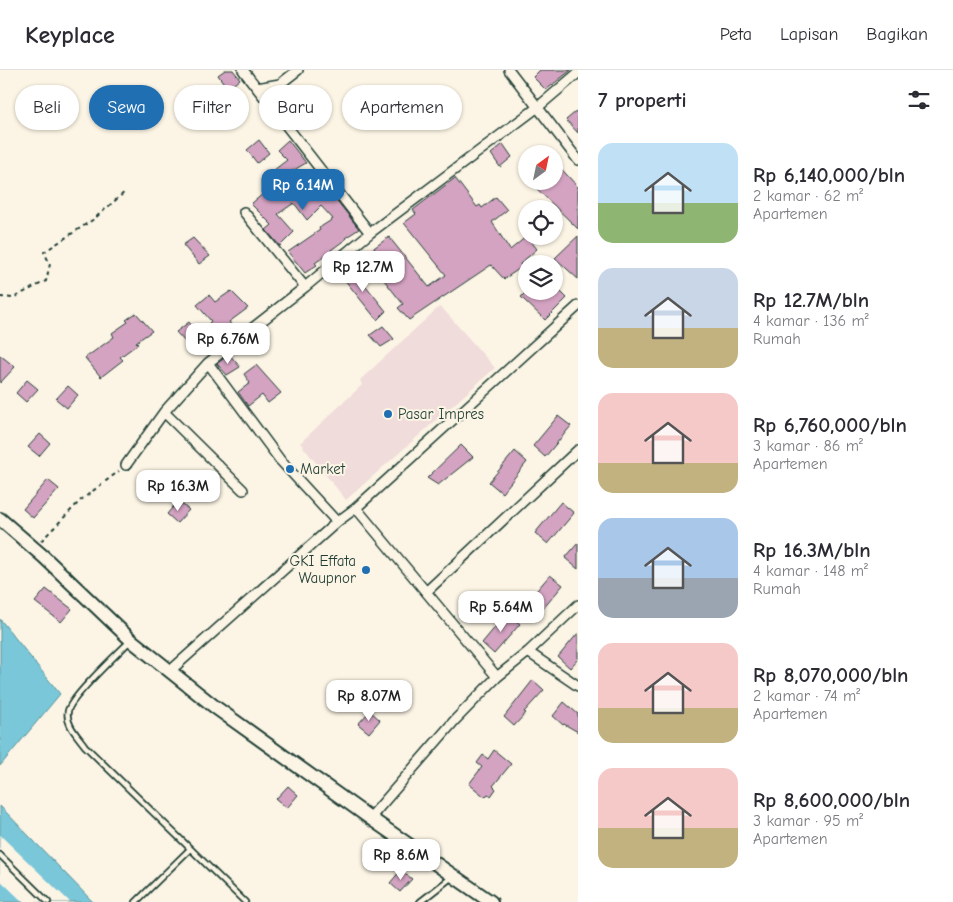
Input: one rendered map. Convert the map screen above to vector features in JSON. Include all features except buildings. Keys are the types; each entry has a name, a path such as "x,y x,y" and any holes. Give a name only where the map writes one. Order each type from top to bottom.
{"main road":[{"path":"0,519 131,640 215,707 491,902"}],"street":[{"path":"243,70 259,91"},
{"path":"257,88 280,84 298,70"},
{"path":"509,70 578,160"},
{"path":"126,465 164,412 208,362 305,287 370,233 538,107 578,73"},
{"path":"290,130 370,233"},
{"path":"244,212 305,287"},
{"path":"170,671 337,522 356,508 578,306"},
{"path":"208,362 280,460 337,522"},
{"path":"164,412 242,490"},
{"path":"426,592 578,450"},
{"path":"356,508 497,677"},
{"path":"370,818 455,720 497,677 528,652 578,605"},
{"path":"528,652 578,686"}],"lane":[{"path":"131,640 74,699 68,711 70,725 85,746 244,902"},
{"path":"136,902 190,849"},
{"path":"0,855 48,902"},
{"path":"420,902 454,875"}],"path":[{"path":"0,297 13,298 46,281 50,264 44,252 94,219 126,191"},
{"path":"34,549 81,500 126,465"}],"shaded area":[{"name":"Pasar Impres","path":"439,307 443,309 495,368 346,500 300,443 362,385 360,380"}],"water":[{"path":"0,619 60,694 0,766"},
{"path":"0,806 93,902 0,902"}],"pier":[{"path":"0,835 70,902 23,902 0,880"}],"place":[{"name":"Pasar Impres","path":"388,414"},
{"name":"Market","path":"290,469"},
{"name":"GKI Effata Waupnor","path":"366,570"}]}
